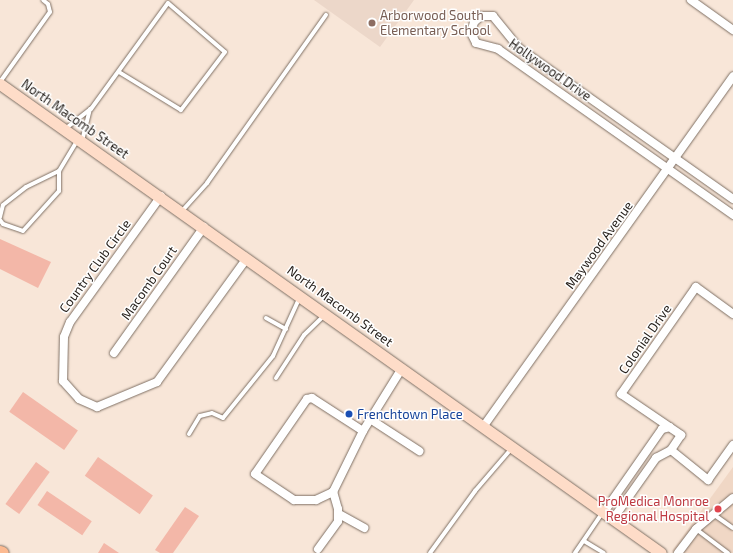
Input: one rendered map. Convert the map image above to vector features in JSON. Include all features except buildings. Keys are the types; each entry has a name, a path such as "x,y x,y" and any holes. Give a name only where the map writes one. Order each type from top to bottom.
{"street":[{"path":"695,1 733,30"},
{"name":"Hollywood Drive","path":"733,199 519,48 493,16 481,16 474,22 471,33 476,43 498,49 733,215"},
{"name":"Maywood Avenue","path":"483,427 733,76"},
{"name":"North Macomb Street","path":"0,83 161,196 661,553"},
{"name":"Country Club Circle","path":"161,196 67,330 64,337 62,382 79,399 97,407 157,382 247,258"},
{"name":"Macomb Court","path":"114,353 204,227"},
{"name":"Colonial Drive","path":"672,450 681,435 621,394 696,287 733,314"},
{"path":"363,431 318,401 312,398 308,399 254,474 294,500 316,500 333,492 363,431 402,368"},
{"path":"370,419 419,451"},
{"path":"604,512 662,429 670,427"},
{"path":"613,519 656,458 672,450 708,480 733,445"},
{"path":"318,549 338,521 339,514 333,492"},
{"path":"678,553 696,529 733,497"},
{"path":"339,514 364,528"}],"lane":[{"path":"0,83 50,12 48,4 43,0"},
{"path":"65,130 90,109 119,72 169,2 225,52 181,110 119,72"},
{"path":"182,211 207,183 326,15"},
{"path":"0,217 3,205 26,187 59,171 81,140 90,109"},
{"path":"0,220 4,224 23,231 59,191 59,171"},
{"path":"189,434 200,416 212,413 223,418 273,356 300,296"},
{"path":"276,378 304,335 326,314"},
{"path":"266,318 286,329"},
{"path":"430,553 475,491 513,448"},
{"path":"575,553 604,512"},
{"path":"713,514 733,528"},
{"path":"696,529 728,553"},
{"path":"584,541 604,553"}],"shaded area":[{"name":"Arborwood South Elementary School","path":"314,0 414,0 380,47"},
{"name":"ProMedica Monroe Regional Hospital","path":"733,467 733,553 675,553 672,551"}],"place":[{"name":"Arborwood South Elementary School","path":"372,23"},
{"name":"Frenchtown Place","path":"349,414"},
{"name":"ProMedica Monroe Regional Hospital","path":"718,509"}]}
